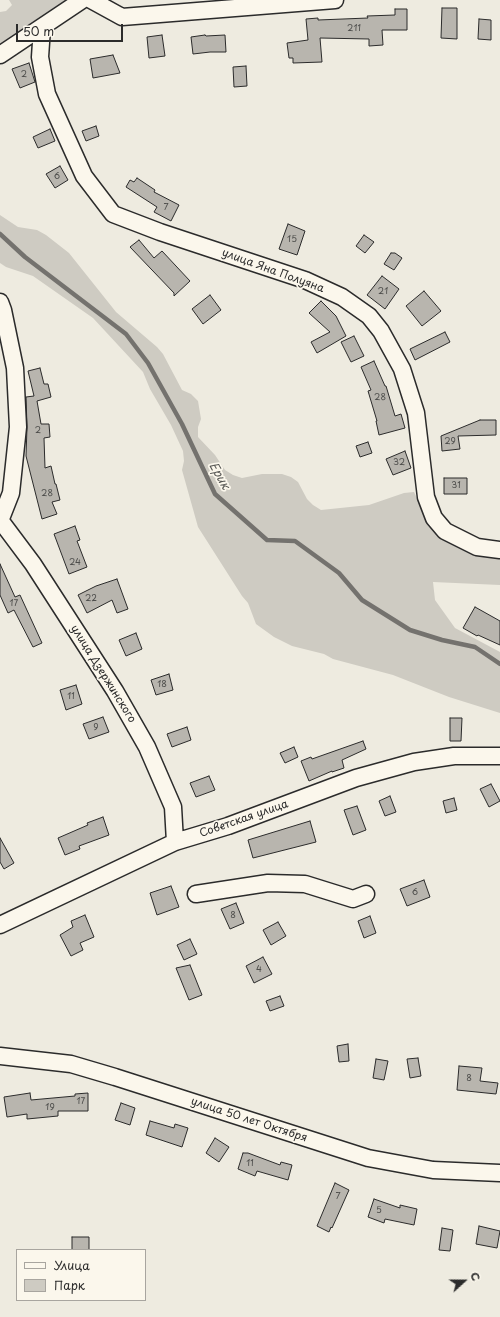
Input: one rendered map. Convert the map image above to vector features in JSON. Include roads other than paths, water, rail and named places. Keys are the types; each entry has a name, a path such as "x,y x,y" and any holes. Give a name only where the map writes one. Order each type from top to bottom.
{"street":[{"path":"0,55 82,0"},
{"path":"91,0 122,17 335,0"},
{"name":"улица Яна Полуяна","path":"42,28 40,57 47,94 84,176 113,214 160,232 305,280 342,297 369,316 381,331 402,369 416,413 426,497 434,518 445,531 477,547 500,550"},
{"path":"0,302 15,368 18,427 11,493 0,521"},
{"name":"улица Дзержинского","path":"0,521 33,564 111,684 147,747 173,807 175,842"},
{"name":"Советская улица","path":"0,925 175,842 228,826 356,778 414,762 454,756 500,756"},
{"path":"196,894 268,883 305,884 353,899 366,894"},
{"name":"улица 50 лет Октября","path":"0,1056 71,1064 368,1158 433,1170 500,1173"}],"waterway":[{"name":"Ерик","path":"0,234 25,257 126,334 148,363 182,424 215,494 267,540 295,541 339,573 362,600 410,630 442,640 475,647 500,664"}]}
